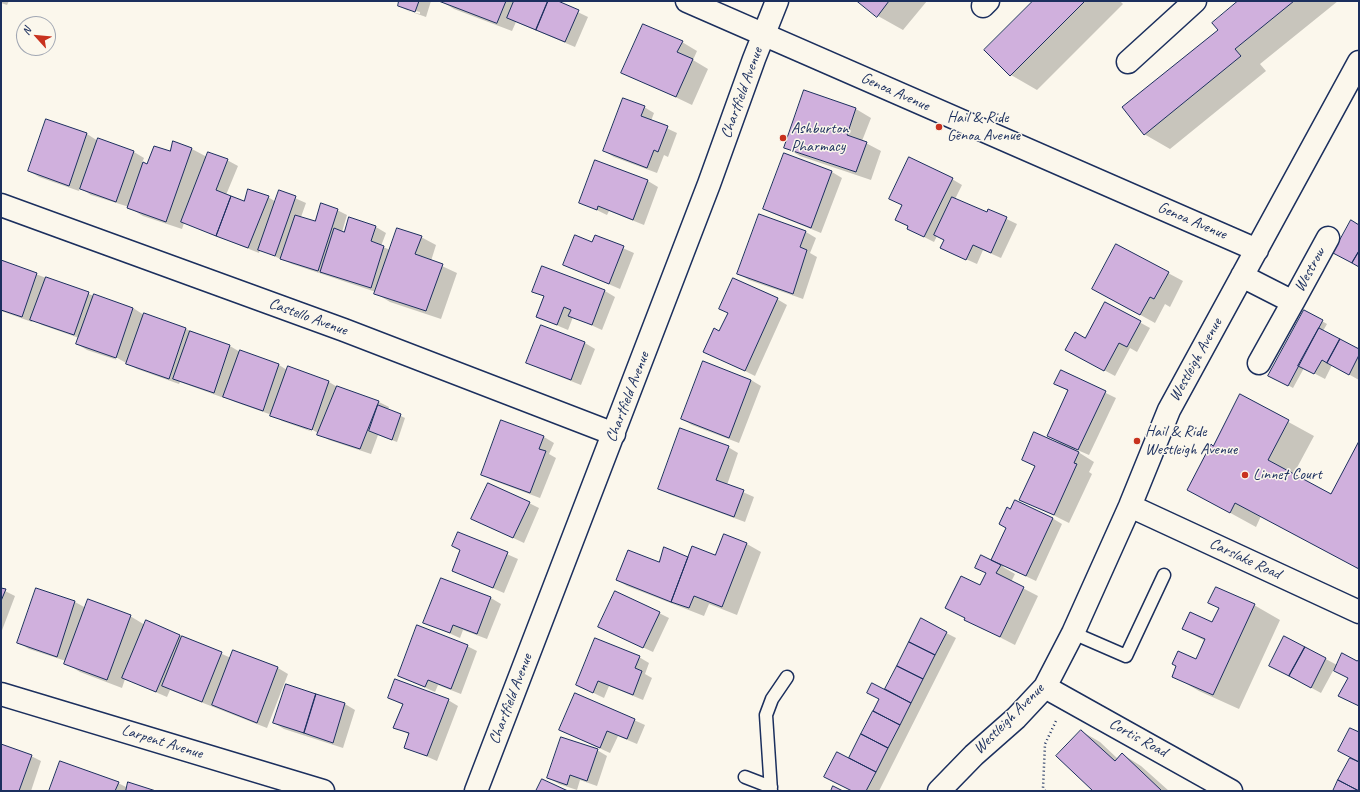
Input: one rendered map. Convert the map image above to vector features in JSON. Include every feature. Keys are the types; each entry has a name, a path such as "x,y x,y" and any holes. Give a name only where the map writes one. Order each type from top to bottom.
{"street":[{"name":"Genoa Avenue","path":"687,1 1257,250"},
{"name":"Chartfield Avenue","path":"476,791 710,184 777,1"},
{"path":"1128,62 1195,1"},
{"name":"Westleigh Avenue","path":"939,791 974,755 1016,718 1045,686 1073,633 1130,506 1169,410 1359,62"},
{"name":"Castello Avenue","path":"1,205 344,330 614,434"},
{"name":"Westrow","path":"1259,363 1328,238"},
{"name":"Westrow","path":"1242,276 1293,302"},
{"name":"Carslake Road","path":"1130,506 1359,612"},
{"name":"Cortis Road","path":"1045,686 1231,791"},
{"name":"Larpent Avenue","path":"1,694 323,791"}],"lane":[{"path":"1073,633 1126,656 1164,575"},
{"path":"745,777 771,789 766,716 772,698 788,677"}],"path":[{"path":"1045,791 1043,788 1045,744 1067,699"}],"building":[{"path":"399,1 419,1 415,12 398,6"},
{"path":"439,1 506,1 497,23"},
{"path":"514,1 548,1 536,30 507,18"},
{"path":"548,1 558,1 579,10 565,42 536,30"},
{"path":"857,1 889,1 877,17"},
{"path":"1033,1 1085,1 1010,76 984,50"},
{"path":"1238,1 1294,1 1235,49 1241,56 1144,135 1122,107 1218,30 1212,23"},
{"path":"643,24 683,41 677,52 693,59 676,97 621,73"},
{"path":"804,90 856,108 847,135 867,142 856,172 784,148"},
{"path":"623,98 645,106 641,116 668,126 658,152 654,150 647,168 603,151"},
{"path":"46,119 87,133 69,186 28,171"},
{"path":"98,138 134,151 116,202 80,189"},
{"path":"173,141 192,148 166,222 127,208 143,162 147,164 154,146 170,151"},
{"path":"208,152 228,159 216,190 231,196 216,236 181,222"},
{"path":"784,153 832,171 811,228 763,209"},
{"path":"909,157 953,178 924,237 907,229 908,226 895,220 902,205 889,199"},
{"path":"595,160 648,180 633,220 598,206 597,210 579,203"},
{"path":"248,189 269,196 248,248 216,236 231,196 244,201"},
{"path":"279,190 296,196 275,256 258,250"},
{"path":"952,197 987,212 988,209 1007,217 991,253 973,245 966,260 940,248 944,240 934,235"},
{"path":"321,203 338,209 318,271 280,259 295,215 315,221"},
{"path":"759,214 806,231 800,247 807,250 793,294 737,274"},
{"path":"349,217 376,226 371,241 384,246 371,288 320,272 334,228 344,232"},
{"path":"1351,220 1359,225 1359,251 1352,263 1333,253"},
{"path":"397,228 422,236 415,254 443,264 426,311 374,294"},
{"path":"575,235 592,242 595,235 624,246 609,284 563,265"},
{"path":"1116,244 1169,272 1154,299 1150,297 1140,315 1092,289"},
{"path":"1359,251 1359,267 1352,263"},
{"path":"1,260 37,273 22,317 1,310"},
{"path":"542,266 605,290 592,325 568,316 571,310 564,307 557,325 536,317 544,296 532,292"},
{"path":"46,277 89,292 74,335 30,320"},
{"path":"733,278 778,298 745,371 703,352 714,328 719,331 728,313 719,309"},
{"path":"94,294 133,308 116,358 76,344"},
{"path":"1105,302 1141,321 1127,347 1119,343 1104,371 1065,350 1075,332 1085,338"},
{"path":"1304,310 1323,320 1288,386 1268,376"},
{"path":"144,313 186,328 169,379 126,364"},
{"path":"541,325 585,342 571,380 526,363"},
{"path":"1319,328 1340,339 1327,363 1322,360 1314,374 1298,366"},
{"path":"190,331 230,345 214,393 173,379"},
{"path":"1340,339 1359,349 1359,355 1349,375 1327,363"},
{"path":"240,350 279,364 263,411 223,397"},
{"path":"703,361 751,380 729,438 681,419"},
{"path":"288,366 329,381 312,430 270,416"},
{"path":"1061,370 1106,391 1078,450 1047,436 1068,390 1054,384"},
{"path":"337,386 379,401 360,449 317,435"},
{"name":"Linnet Court","path":"1240,394 1289,420 1268,460 1331,494 1359,441 1359,569 1235,503 1230,513 1187,490 1211,444 1213,446"},
{"path":"378,405 401,414 392,440 369,431"},
{"path":"501,420 544,436 539,449 546,451 530,493 481,475"},
{"path":"680,428 729,446 716,480 744,490 734,517 658,489"},
{"path":"1034,432 1079,452 1074,463 1077,464 1054,515 1019,500 1035,466 1022,460"},
{"path":"488,483 530,502 513,538 471,519"},
{"path":"1015,500 1053,518 1026,576 991,560 1006,528 999,524 1007,507 1010,509"},
{"path":"458,532 508,552 493,588 452,571 460,550 452,546"},
{"path":"724,534 747,543 722,607 694,596 689,608 671,602 692,546 715,555"},
{"path":"664,547 688,557 671,602 616,580 628,550 659,562"},
{"path":"981,555 1001,565 996,573 1024,587 1000,637 964,620 965,618 945,608 961,576 980,585 986,573 975,568"},
{"path":"441,578 491,597 477,634 453,625 450,633 423,623"},
{"path":"1216,587 1255,604 1213,695 1172,677 1176,666 1172,664 1178,651 1196,659 1205,639 1182,629 1190,612 1212,622 1219,608 1208,603"},
{"path":"1,588 6,589 1,601"},
{"path":"36,588 75,601 57,657 17,643"},
{"path":"615,591 660,612 643,648 598,627"},
{"path":"88,599 131,615 107,680 64,664"},
{"path":"921,618 947,632 935,655 909,642"},
{"path":"146,620 180,635 156,692 122,678"},
{"path":"417,625 468,645 451,689 428,680 425,687 398,676"},
{"path":"182,636 222,652 202,702 162,686"},
{"path":"1284,636 1305,647 1289,676 1269,666"},
{"path":"595,638 640,656 635,668 642,671 633,695 598,681 593,693 576,685"},
{"path":"909,642 935,655 923,679 897,666"},
{"path":"1305,647 1326,658 1311,688 1289,676"},
{"path":"233,650 278,667 257,723 212,705"},
{"path":"1342,653 1357,661 1359,660 1359,706 1338,696 1348,678 1334,671"},
{"path":"897,666 923,679 911,703 885,689"},
{"path":"395,679 449,699 427,756 404,748 409,733 393,728 403,704 388,698"},
{"path":"872,683 911,703 900,725 873,711 879,699 867,693"},
{"path":"286,684 316,694 304,733 273,723"},
{"path":"575,693 635,719 627,739 607,731 600,748 559,730"},
{"path":"316,694 345,703 333,743 304,733"},
{"path":"873,711 900,725 888,748 861,734"},
{"path":"1350,728 1359,732 1359,762 1338,751"},
{"path":"1081,730 1115,761 1122,753 1162,791 1093,791 1056,756"},
{"path":"861,734 888,748 876,772 849,758"},
{"path":"561,737 598,749 587,781 570,775 567,785 547,778"},
{"path":"1,744 32,755 19,791 1,791"},
{"path":"837,752 876,772 866,791 852,791 824,777"},
{"path":"1350,758 1359,762 1359,791 1338,780"},
{"path":"60,761 119,782 115,791 49,791"},
{"path":"542,779 568,791 536,791"},
{"path":"1338,780 1359,791 1333,791"},
{"path":"128,782 156,791 126,791"},
{"path":"833,786 843,791 831,791"}],"place":[{"name":"Hail & Ride Genoa Avenue","path":"939,127"},
{"name":"Ashburton Pharmacy","path":"783,138"},
{"name":"Hail & Ride Westleigh Avenue","path":"1137,441"},
{"name":"Linnet Court","path":"1245,475"}]}
